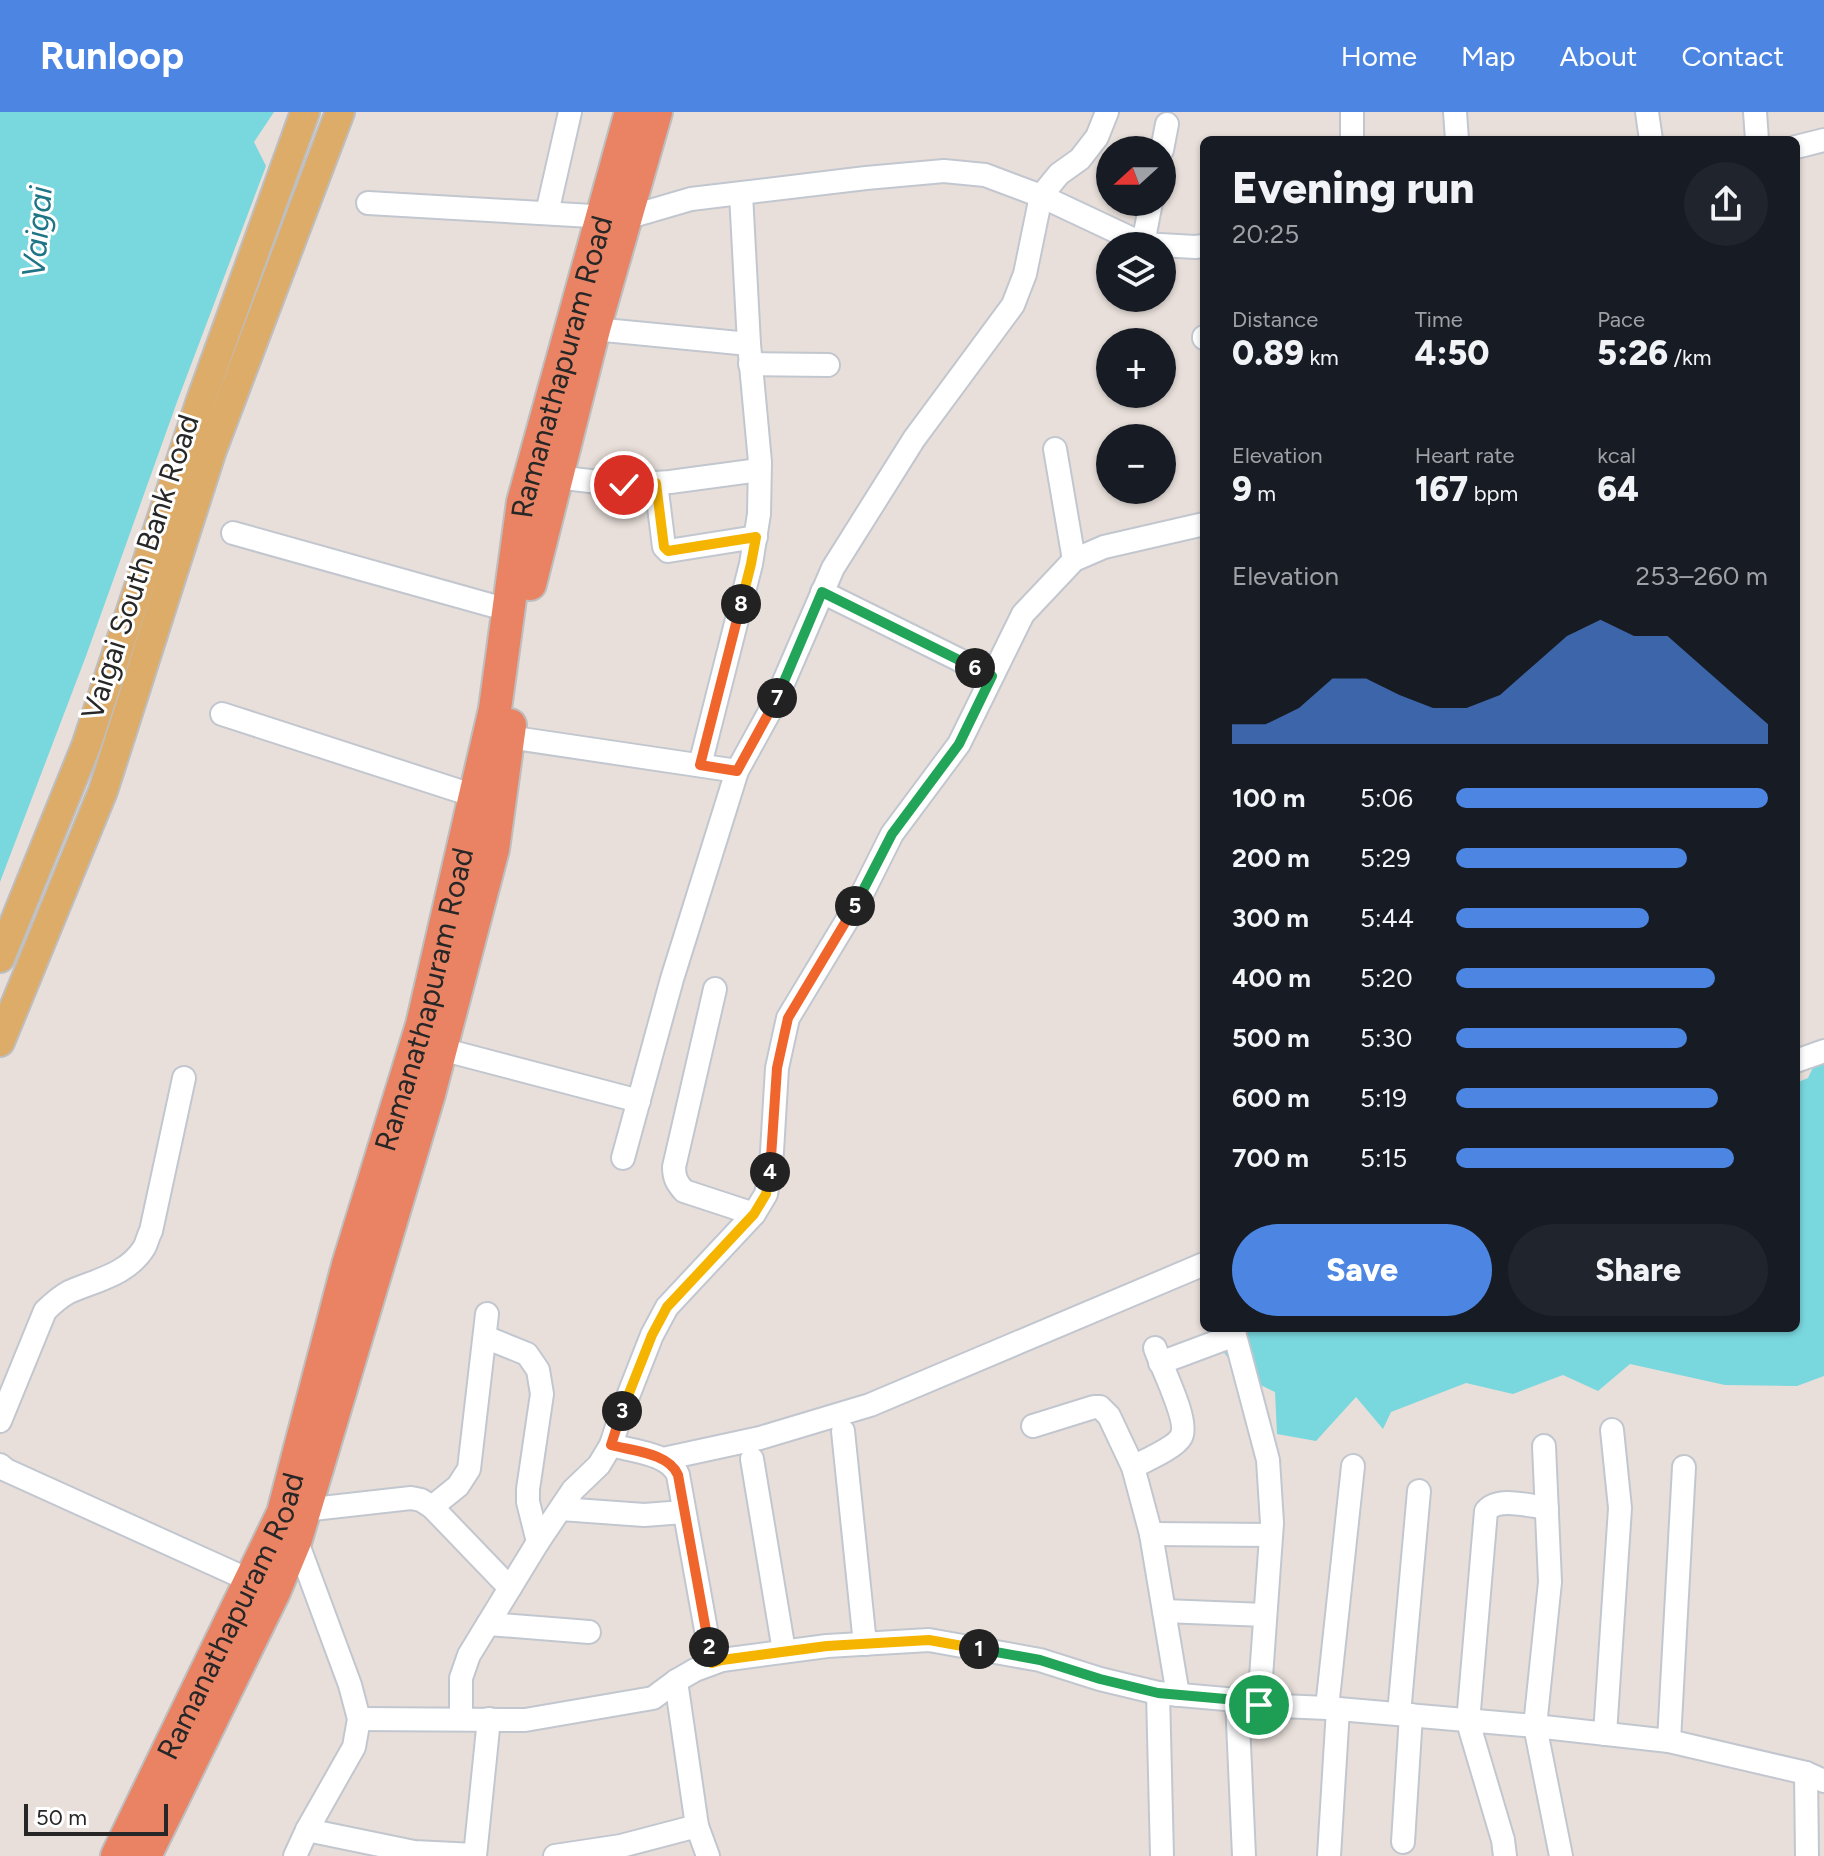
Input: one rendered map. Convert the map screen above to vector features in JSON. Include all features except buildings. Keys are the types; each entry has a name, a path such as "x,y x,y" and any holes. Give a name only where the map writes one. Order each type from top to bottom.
{"highway":[{"name":"Ramanathapuram Road","path":"117,1856 262,1586 300,1525 441,1049 493,849 524,613 594,329 631,112"},
{"name":"Ramanathapuram Road","path":"145,1856 262,1586 348,1265 422,1025 495,709 523,502 614,217 656,112"}],"main road":[{"name":"Vaigai South Bank Road","path":"0,958 86,746 200,403 305,112"},
{"name":"Vaigai South Bank Road","path":"0,1042 103,791 212,450 340,112"}],"street":[{"path":"547,213 570,112"},
{"path":"623,1158 672,979 737,771 775,702 833,568 914,439 1013,305 1025,274 1041,196 1059,174 1080,159 1097,137 1107,112"},
{"path":"1352,112 1352,136"},
{"path":"1455,112 1457,136"},
{"path":"1647,112 1650,136"},
{"path":"1755,112 1757,136"},
{"path":"1165,136 1167,124"},
{"path":"1800,146 1824,140"},
{"path":"368,203 614,217 691,199 944,171 985,175 1041,196 1118,232"},
{"path":"700,765 751,564 759,514 759,470 741,194"},
{"path":"1176,245 1200,246"},
{"path":"594,329 828,365"},
{"path":"1055,449 1074,560"},
{"path":"556,477 624,485 759,470"},
{"path":"656,483 664,547 668,551 756,537"},
{"path":"461,1719 461,1678 469,1655 573,1490 599,1465 611,1445 652,1335 667,1307 754,1214 766,1194 771,1168 777,1068 788,1018 858,902 892,834 959,744 1023,614 1074,560 1104,547 1200,525"},
{"path":"233,533 508,610"},
{"path":"822,592 992,676"},
{"path":"222,714 475,796"},
{"path":"508,737 737,771"},
{"path":"715,989 674,1176 684,1191 754,1214"},
{"path":"441,1049 639,1101"},
{"path":"1800,1060 1824,1051"},
{"path":"0,1421 45,1311 68,1293 127,1267 144,1248 151,1231 184,1078"},
{"path":"663,1459 760,1438 870,1405 1200,1266"},
{"path":"432,1507 458,1486 469,1469 487,1314"},
{"path":"1133,1467 1176,1443 1182,1436 1181,1414 1157,1356 1234,1332 1268,1460 1271,1535 1265,1615 1248,1702 1244,1856"},
{"path":"485,1337 527,1354 538,1370 542,1394 528,1489 528,1502 538,1542"},
{"path":"1033,1426 1100,1407 1109,1416 1133,1467 1151,1534 1164,1611 1168,1694 1162,1856"},
{"path":"1605,1734 1620,1508 1612,1430"},
{"path":"843,1431 865,1644"},
{"path":"611,1445 663,1459 674,1467 678,1475 712,1663"},
{"path":"1544,1446 1550,1582 1535,1726 1561,1856"},
{"path":"752,1459 784,1651"},
{"path":"0,1465 262,1586"},
{"path":"1329,1856 1332,1708 1353,1466"},
{"path":"1669,1741 1684,1467"},
{"path":"1403,1842 1405,1715 1419,1491"},
{"path":"295,1856 354,1747 359,1719 300,1525 411,1498 421,1500 432,1507 510,1588"},
{"path":"1505,1856 1468,1722 1486,1511 1490,1506 1502,1503 1547,1508"},
{"path":"561,1509 644,1515 684,1512"},
{"path":"1151,1534 1271,1535"},
{"path":"1164,1611 1265,1615"},
{"path":"488,1624 589,1632"},
{"path":"359,1719 525,1720 642,1701 660,1694 695,1670 722,1660 827,1646 929,1640 1040,1660 1115,1683 1168,1694 1535,1726 1669,1741 1815,1777 1807,1856"},
{"path":"676,1681 697,1826 708,1856"},
{"path":"307,1830 414,1852 475,1856 489,1719"},
{"path":"555,1856 621,1846 697,1826"}],"water":[{"name":"Vaigai","path":"0,112 274,112 254,142 266,166 0,882"},
{"path":"1824,1058 1824,1376 1797,1386 1725,1385 1630,1364 1598,1391 1563,1375 1513,1394 1466,1383 1391,1412 1383,1429 1356,1397 1316,1441 1277,1434 1275,1392 1241,1376 1209,1332 1800,1332 1800,1081 1808,1078 1816,1061"}],"route":[{"path":"624,485 656,483 664,547 668,551 756,537 700,765 737,771 775,702 822,592 992,676 959,744 892,834 858,902 788,1018 777,1068 771,1168 766,1194 754,1214 667,1307 652,1335 611,1445 663,1459 674,1467 678,1475 712,1663 827,1646 929,1640 1040,1660 1158,1693 1259,1705"}]}
